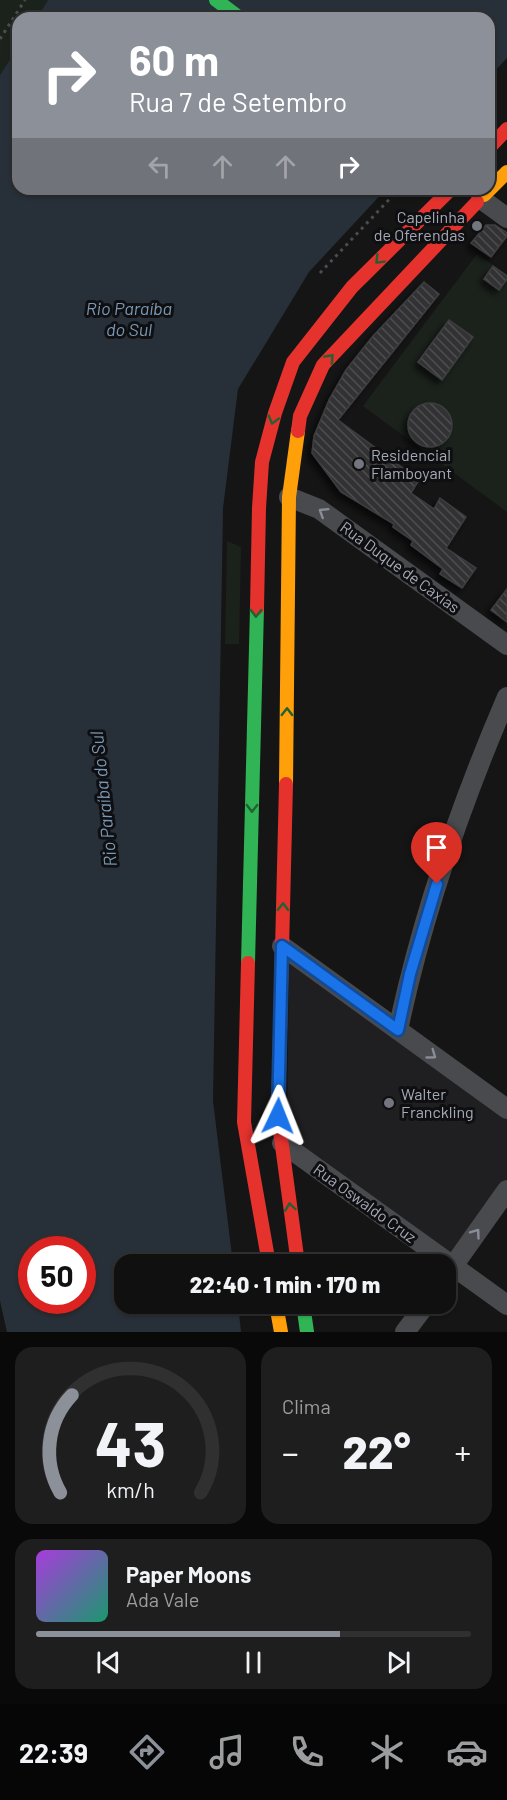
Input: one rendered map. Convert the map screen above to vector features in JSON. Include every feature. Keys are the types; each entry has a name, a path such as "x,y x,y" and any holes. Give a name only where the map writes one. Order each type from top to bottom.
{"main road":[{"path":"216,0 232,12"},
{"path":"495,142 507,129"},
{"path":"495,184 507,172"},
{"path":"267,1254 244,1122 262,462 274,413 293,362 352,287 445,195"},
{"path":"457,195 463,201 472,203 482,196"},
{"path":"297,1254 278,1116 286,786 289,497 300,416 324,365 482,196"},
{"path":"278,1314 281,1332"},
{"path":"304,1314 307,1332"}],"street":[{"path":"482,196 507,218"},
{"name":"Rua Duque de Caxias","path":"289,497 320,508 507,645"},
{"path":"398,1030 410,974 444,862 480,760 507,697"},
{"path":"282,946 507,1110"},
{"name":"Rua Oswaldo Cruz","path":"282,1143 427,1254"},
{"path":"456,1261 507,1190"},
{"name":"Rua Oswaldo Cruz","path":"456,1275 507,1305"},
{"path":"405,1332 418,1314"}],"path":[{"path":"0,39 12,20"},
{"path":"320,273 393,195"}],"shaded area":[{"path":"0,0 48,0 41,12 12,12 12,56 0,75"},
{"path":"477,254 507,275 507,512 363,406"},
{"path":"227,541 241,547 239,644 225,644"},
{"name":"Walter Franckling","path":"289,957 507,1116 507,1181 454,1254 445,1254 287,1140"}],"water":[{"path":"48,0 507,0 507,58 495,71 495,12 41,12"},
{"name":"Rio Paraíba do Sul","path":"12,56 12,195 380,195 309,272 238,389 223,508 213,1101 232,1254 114,1254 114,1314 239,1314 241,1332 7,1332 0,1301 0,75"}],"building":[{"path":"486,225 495,225 507,233 491,257 471,243"},
{"path":"493,266 507,276 499,290 484,279"},
{"path":"424,282 439,294 338,420 419,480 411,493 434,509 440,498 466,517 446,548 476,568 462,588 440,574 443,569 411,545 413,541 393,527 394,524 341,492 312,453 314,436 329,400 346,370 373,336"},
{"path":"449,320 473,337 442,380 418,362"},
{"path":"430,403 446,409 452,425 446,441 430,447 414,441 408,425 414,409"},
{"path":"507,589 507,622 491,610"}],"traffic: fast":[{"path":"216,0 232,12"},
{"path":"248,963 257,608"},
{"path":"304,1314 307,1332"}],"traffic: slow":[{"path":"495,184 507,172"},
{"path":"286,784 289,497 298,431"},
{"path":"278,1314 281,1332"}],"traffic: jam":[{"path":"495,142 507,129"},
{"path":"257,608 262,462 275,413 293,362 352,287 445,195"},
{"path":"298,431 300,416 323,365 477,202"},
{"path":"286,784 278,1116 297,1254"},
{"path":"248,963 244,1122 267,1254"}],"place":[{"name":"Capelinha de Oferendas","path":"477,226"},
{"name":"Residencial Flamboyant","path":"359,464"},
{"name":"Walter Franckling","path":"389,1103"}],"route":[{"path":"278,1116 282,946 398,1030 410,974 437,884"}]}
